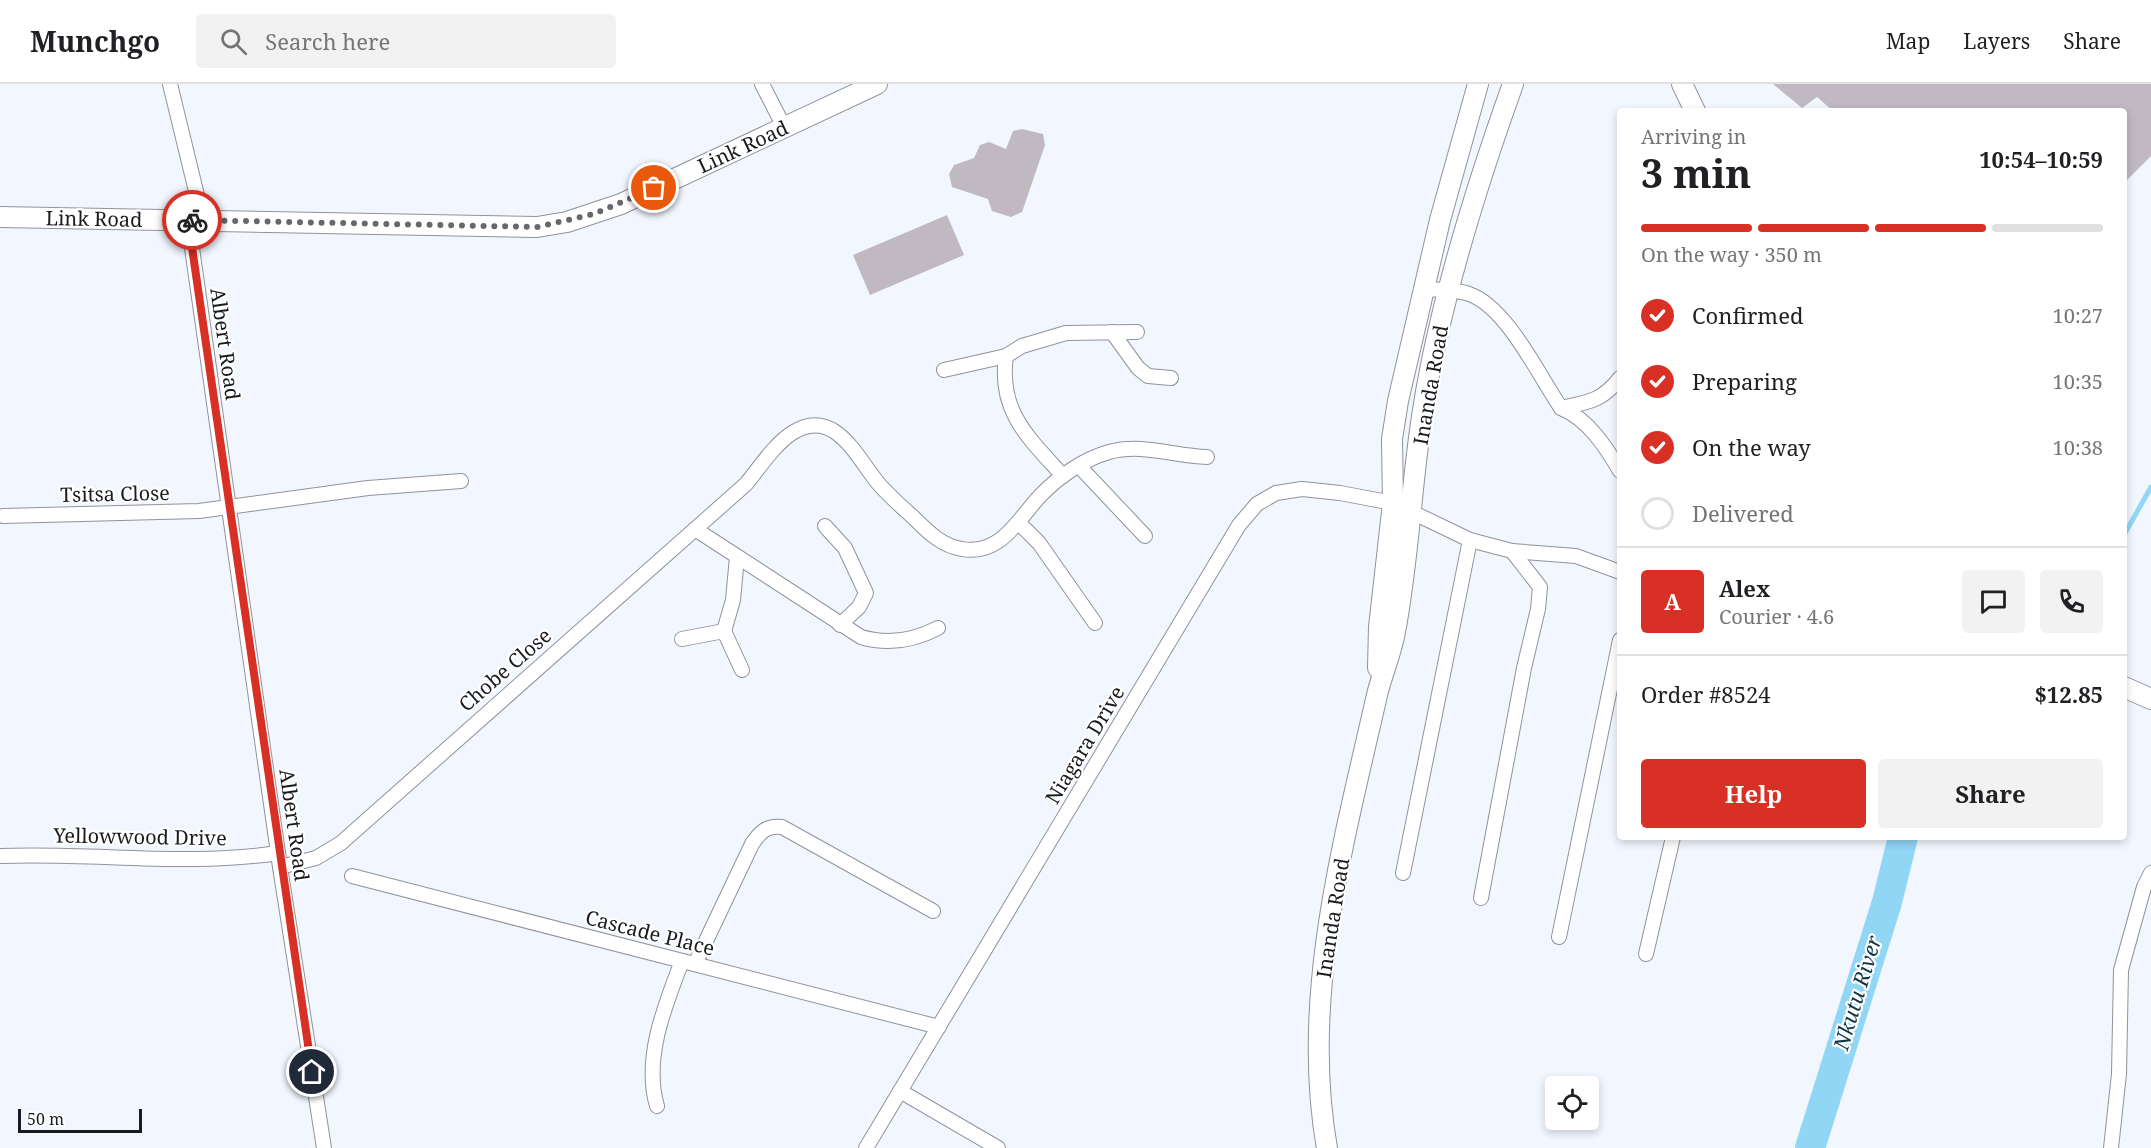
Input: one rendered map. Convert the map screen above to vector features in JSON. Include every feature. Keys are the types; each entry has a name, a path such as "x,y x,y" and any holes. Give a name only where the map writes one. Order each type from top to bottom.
{"street":[{"name":"Albert Road","path":"170,84 195,220 229,508 279,860 324,1148"},
{"path":"762,84 784,128"},
{"name":"Link Road","path":"0,217 477,227 547,225 567,222 621,204 877,84"},
{"name":"Inanda Road","path":"1378,692 1379,627 1393,502 1392,439 1398,401 1423,289 1478,84"},
{"name":"Inanda Road","path":"1327,1148 1320,1067 1321,1000 1330,916 1378,692 1394,636 1412,511 1423,410 1449,292 1483,173 1513,84"},
{"path":"1673,84 1689,98"},
{"path":"1423,289 1467,293 1480,298 1499,315 1561,408 1575,414 1594,434 1617,467"},
{"path":"1112,332 1138,368 1148,376 1171,378"},
{"path":"944,370 1006,356 1044,338 1065,333 1137,332"},
{"path":"1006,356 1005,388 1009,405 1018,424 1063,476"},
{"path":"1561,408 1586,403 1608,393 1617,382"},
{"name":"Chobe Close","path":"279,860 316,858 341,843 747,484 790,435 803,427 831,428 842,435 879,485 945,545 964,550 986,548 1004,538 1040,496 1063,476 1107,453 1142,448 1207,457"},
{"path":"1079,466 1145,536"},
{"path":"229,508 368,488 461,481"},
{"name":"Niagara Drive","path":"866,1148 1245,518 1257,504 1276,493 1302,489 1393,502 1470,540 1512,551 1576,556 1617,571"},
{"name":"Tsitsa Close","path":"3,516 172,513 229,508"},
{"path":"1019,523 1039,543 1095,623"},
{"path":"825,526 845,548 866,593 859,607 840,625"},
{"path":"695,528 861,637 888,642 917,639 938,628"},
{"path":"1403,873 1470,540"},
{"path":"1481,898 1524,668 1538,609 1540,587 1537,580 1512,551"},
{"path":"737,557 733,600 724,631 742,670"},
{"path":"682,639 724,631"},
{"path":"1559,937 1617,655"},
{"path":"2127,688 2151,699"},
{"path":"657,1106 650,1070 673,983 688,962 759,833 774,826 782,827 933,910"},
{"path":"1646,954 1671,840"},
{"name":"Yellowwood Drive","path":"0,855 49,854 202,860 279,860"},
{"path":"2110,1148 2119,1074 2121,970 2144,887 2151,873"},
{"name":"Cascade Place","path":"352,876 939,1027"},
{"path":"900,1090 998,1148"}],"building":[{"path":"1773,84 2151,84 2151,156 2127,180 2127,108 1830,108 1817,97 1802,108"},
{"path":"1022,129 1043,134 1045,145 1022,212 1011,217 992,211 988,199 952,187 949,174 954,165 974,158 980,145 989,142 1006,149 1013,131"},
{"path":"947,215 964,255 870,295 853,255"}],"waterway":[{"name":"Nkutu River","path":"2127,530 2151,487"},
{"name":"Nkutu River","path":"1810,1148 1887,902 1902,840"}],"way so far":[{"path":"192,220 537,227 594,214 654,188"}],"route":[{"path":"192,220 188,220 280,867 312,1072"}]}
